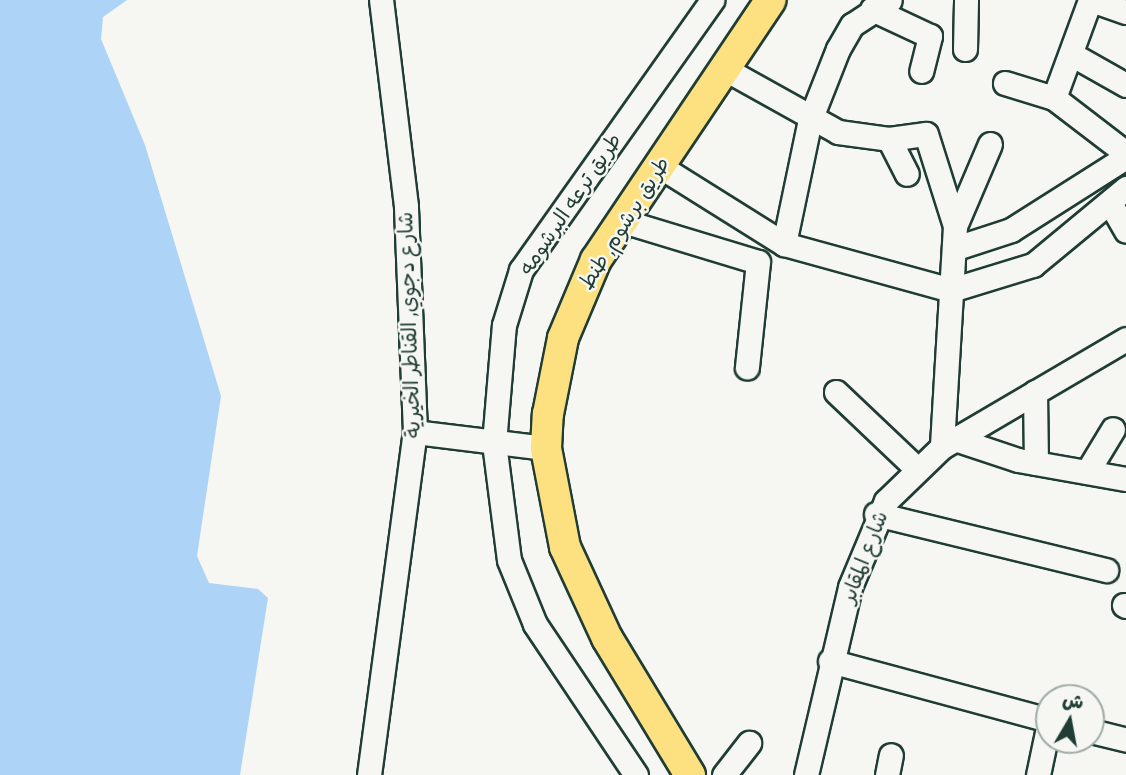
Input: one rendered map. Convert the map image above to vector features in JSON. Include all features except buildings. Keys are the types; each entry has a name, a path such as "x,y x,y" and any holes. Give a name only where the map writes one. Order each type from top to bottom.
{"main road":[{"name":"طريق برشوم, طنط","path":"690,775 586,600 565,547 546,448 563,338 620,220 771,0"}],"street":[{"name":"شارع دجوي, القناطر الخيرية","path":"369,775 415,432 406,206 381,0"},
{"name":"طريق ترعه البرشومه","path":"636,775 518,589 496,491 494,443 504,325 521,270 712,0"},
{"path":"965,49 966,0"},
{"path":"1054,98 1090,0 1126,12"},
{"path":"784,244 810,120 838,49 852,25 881,5 930,36 921,71"},
{"path":"1070,54 1126,85"},
{"path":"725,69 810,120 853,136 889,139 925,133 956,237"},
{"path":"956,237 1011,230 1126,155 1054,98 1004,83"},
{"path":"889,139 907,174"},
{"path":"990,144 956,237 951,290 949,443 1036,463 1126,479"},
{"path":"658,165 784,244 951,290 1033,265 1118,195 1126,231"},
{"path":"620,220 758,262 747,367"},
{"name":"شارع المقابر","path":"806,775 830,662 876,514 917,469 949,443 1126,339"},
{"path":"836,392 917,469"},
{"path":"1035,393 1036,463"},
{"path":"1087,472 1113,429"},
{"path":"415,432 546,448"},
{"path":"876,514 1105,570"},
{"path":"830,662 1035,717"},
{"path":"1105,735 1126,740"},
{"path":"724,775 750,743"},
{"path":"1038,775 1042,754"}],"water":[{"path":"0,0 127,0 103,17 101,39 145,145 221,396 197,556 209,583 258,589 268,598 240,775 0,775"}]}
